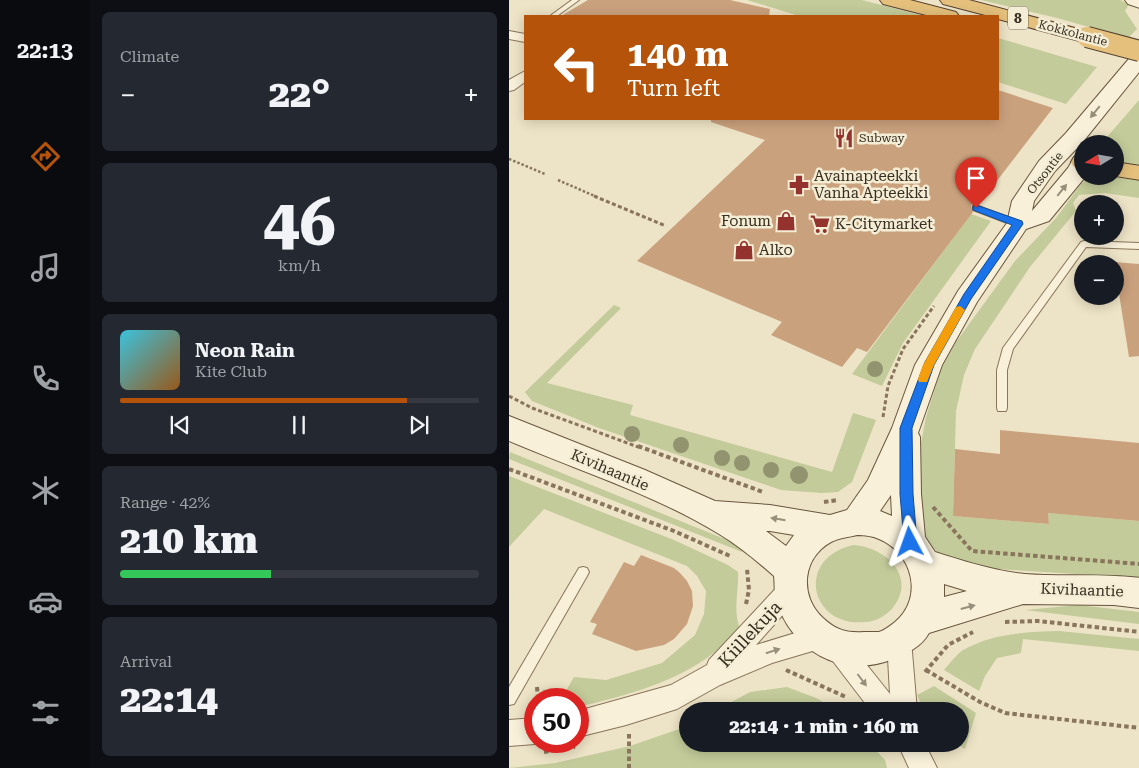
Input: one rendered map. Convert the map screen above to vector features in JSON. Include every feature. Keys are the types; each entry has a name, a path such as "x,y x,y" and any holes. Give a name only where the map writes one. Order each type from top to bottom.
{"highway":[{"path":"889,0 946,15"},
{"name":"Kokkolantie","path":"949,0 996,15"},
{"name":"Kokkolantie","path":"999,16 1089,45 1139,67"},
{"name":"Kokkolantie","path":"999,29 1089,45 1139,51"},
{"path":"1124,170 1139,172"}],"main road":[{"path":"1134,0 1139,3"},
{"name":"Otsontie","path":"857,521 879,488 906,428 929,365 967,297 1018,224 1023,201 1047,166 1139,58"},
{"name":"Otsontie","path":"1102,135 1139,85"},
{"path":"1058,154 1074,156"},
{"name":"Otsontie","path":"1018,224 1041,216 1074,176"},
{"name":"Kivihaantie","path":"509,428 613,470 710,513 759,544 789,581"},
{"name":"Otsontie","path":"906,428 906,494 918,553"},
{"name":"Kivihaantie","path":"710,513 770,518 826,527"},
{"path":"857,521 877,523 895,530 918,553 929,583 928,601 910,630 880,648 859,651 828,643 798,618 789,581 798,552 810,538 826,527 841,522 857,521"},
{"name":"Kivihaantie","path":"918,553 975,579 1024,589 1114,590 1139,593"},
{"name":"Kivihaantie","path":"910,630 977,604 1024,589"}],"street":[{"path":"509,35 524,38"},
{"path":"509,87 524,77"},
{"name":"Kiillekuja","path":"711,676 755,631 789,581"},
{"path":"905,702 910,630"},
{"path":"828,643 879,702"},
{"name":"Kiillekuja","path":"589,721 677,696 711,676 771,651 828,643"},
{"path":"509,733 524,732"},
{"path":"915,752 923,768"}],"lane":[{"path":"554,15 576,0"},
{"path":"976,208 1018,224"},
{"path":"1002,408 1001,370 1008,348 1084,244 1139,246"},
{"path":"509,699 583,572"}],"path":[{"path":"509,159 545,174"},
{"path":"558,180 666,226"},
{"path":"509,396 559,418 769,494"},
{"path":"906,494 930,503 972,551 1139,564"},
{"path":"926,670 980,702 1005,713 1139,728"},
{"path":"629,734 629,768"}],"green space":[{"path":"747,0 862,0 920,15 796,15"},
{"path":"981,0 1120,0 1129,4 1125,11 1137,29 1128,38 1057,18"},
{"path":"999,38 1097,67 1066,104 999,82"},
{"path":"1139,100 1139,167 1124,164 1124,135 1109,135"},
{"path":"1124,179 1139,180 1139,198 1105,193 1074,195 1074,213 1030,267 975,349 964,375 956,411 953,516 1049,524 1048,513 1139,521 1139,578 965,567 944,560 928,542 920,525 917,464 926,417 941,369 956,342 1015,261 1056,218 1080,185 1124,185"},
{"path":"971,214 991,221 903,343 882,386 852,374"},
{"path":"614,305 621,308 547,383 633,405 630,415 832,472 853,413 876,420 852,482 838,492 822,493 781,490 599,428 532,401 525,392"},
{"path":"510,452 742,546 742,552 509,459"},
{"path":"509,476 674,540 728,565 738,572 736,610 741,631 709,657 690,669 643,689 589,704 589,688 568,688 574,677 606,680 662,663 695,635 704,614 706,591 697,576 687,566 544,509 509,547"},
{"path":"853,545 877,551 895,566 900,576 902,586 899,597 892,609 880,618 872,621 847,621 832,614 822,604 817,591 817,577 822,564 834,553"},
{"path":"1079,605 1139,612 1139,624 1025,610"},
{"path":"1059,631 1139,639 1139,651 1023,639 1021,653 997,658 985,676 979,691 944,670 963,650 974,644 1010,634"},
{"path":"934,686 959,702 920,702 917,695"},
{"path":"787,687 823,702 732,702 750,692"},
{"path":"969,708 976,713 969,736"},
{"path":"679,729 679,752 878,752 885,760 887,768 509,768 555,763 630,746"}],"building":[{"path":"588,0 730,0 770,9 769,15 563,15"},
{"name":"K-Citymarket","path":"999,90 1053,108 979,204 971,205 973,212 867,352 857,348 842,367 771,335 782,322 637,261 765,140 711,122 711,120 999,120"},
{"path":"1124,263 1140,264 1140,356 1129,357 1121,305 1124,305"},
{"path":"1000,430 1140,443 1140,521 1048,513 1049,524 953,516 955,449 1000,454"},
{"path":"641,555 674,568 680,573 692,591 693,606 687,624 674,639 664,645 636,651 592,634 597,624 590,622 624,562 634,566"}],"slow traffic":[{"path":"923,379 960,310"}],"place":[{"name":"Subway","path":"844,138"},
{"name":"Avainapteekki Vanha Apteekki","path":"799,185"},
{"name":"Fonum","path":"786,221"},
{"name":"K-Citymarket","path":"820,224"},
{"name":"Alko","path":"744,250"}],"route":[{"path":"910,542 906,494 906,428 929,365 967,297 1018,224 976,208"}]}
